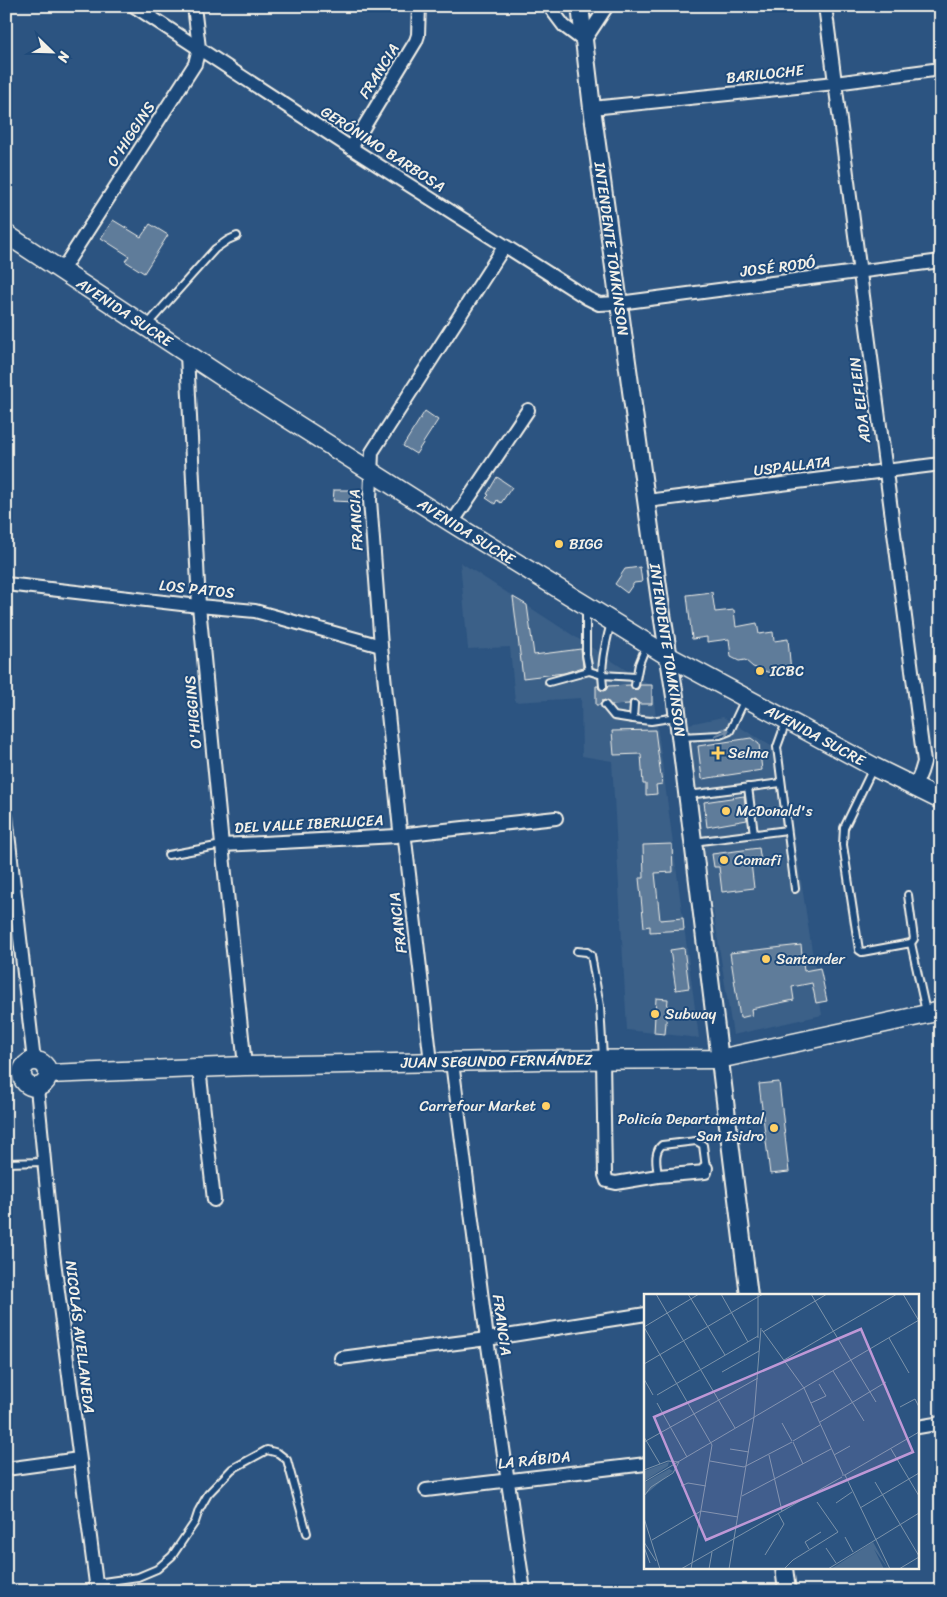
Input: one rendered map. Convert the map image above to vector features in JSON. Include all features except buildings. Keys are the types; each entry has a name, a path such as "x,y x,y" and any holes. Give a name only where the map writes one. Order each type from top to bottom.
{"main road":[{"name":"AVENIDA SUCRE","path":"6,234 187,354 452,523 668,656 786,721 914,788 941,800"},
{"name":"JUAN SEGUNDO FERNÁNDEZ","path":"42,1081 245,1066 603,1059 719,1059 934,1013"},
{"path":"34,1061 41,1063 46,1068 42,1081 30,1087 14,1075 28,1063 34,1061"}],"street":[{"name":"GERÓNIMO BARBOSA","path":"134,6 351,148 593,301 599,304 619,303"},
{"name":"O'HIGGINS","path":"62,270 195,64 199,48 194,6"},
{"name":"FRANCIA","path":"351,148 416,42 419,6"},
{"path":"549,6 564,26 584,41 607,6"},
{"name":"INTENDENTE TOMKINSON","path":"580,6 592,108 677,717 749,1294"},
{"name":"ADA ELFLEIN","path":"825,6 861,273 884,471 924,762 922,772 914,788"},
{"name":"BARILOCHE","path":"592,108 835,84 941,69"},
{"name":"FRANCIA","path":"431,1062 402,835 381,646 370,500 370,470 372,452 380,438 504,246"},
{"name":"JOSÉ RODÓ","path":"619,303 861,273 941,261"},
{"name":"O'HIGGINS","path":"187,354 200,606 245,1066"},
{"path":"452,523 528,410"},
{"name":"USPALLATA","path":"647,501 941,464"},
{"name":"LOS PATOS","path":"6,584 255,611 381,646"},
{"path":"6,816 34,1061"},
{"name":"DEL VALLE IBERLUCEA","path":"222,845 402,835 556,818"},
{"path":"603,1059 605,1175 608,1181 616,1183 658,1176 704,1172 706,1168"},
{"name":"FRANCIA","path":"452,1062 487,1339 524,1591"},
{"path":"199,1068 214,1200"},
{"name":"NICOLÁS AVELLANEDA","path":"42,1081 44,1162 53,1253 97,1587"},
{"path":"341,1358 487,1339 644,1314"},
{"path":"920,1427 941,1424"},
{"path":"6,1469 79,1459"},
{"name":"LA RÁBIDA","path":"426,1490 644,1464"},
{"path":"784,1570 787,1591"}],"lane":[{"path":"146,326 215,249 237,236"},
{"path":"586,605 586,655 589,671"},
{"path":"603,686 604,654 612,621"},
{"path":"635,685 647,643"},
{"path":"548,682 589,671 602,676 636,677"},
{"path":"679,737 720,735 730,731 740,713 745,698"},
{"path":"633,719 634,704"},
{"path":"605,705 614,716 651,721 677,717"},
{"path":"786,721 777,747 795,889"},
{"path":"874,767 844,828 843,845 859,950 862,952 911,943"},
{"path":"686,795 781,783"},
{"path":"748,787 754,834"},
{"path":"692,842 787,830"},
{"path":"168,855 222,845"},
{"path":"908,895 914,939 911,943 934,1013"},
{"path":"577,950 591,955 600,1006 603,1059"},
{"path":"658,1176 656,1153 662,1145 700,1142 703,1145 706,1168"},
{"path":"6,1163 44,1162"},
{"path":"97,1587 138,1577 157,1569 172,1556 195,1522 208,1494 232,1469 266,1450 278,1452 287,1460 307,1533"}],"shaded area":[{"path":"460,562 652,687 699,1038 627,1030 612,761 582,756 581,698 515,702 510,647 468,649"},
{"path":"723,717 781,752 822,1015 733,1035 684,725"}],"place":[{"name":"BIGG","path":"559,544"},
{"name":"ICBC","path":"760,671"},
{"name":"Selma","path":"718,753"},
{"name":"McDonald's","path":"726,811"},
{"name":"Comafi","path":"724,860"},
{"name":"Santander","path":"766,959"},
{"name":"Subway","path":"655,1014"},
{"name":"Carrefour Market","path":"546,1106"},
{"name":"Policía Departamental San Isidro","path":"774,1128"}]}
